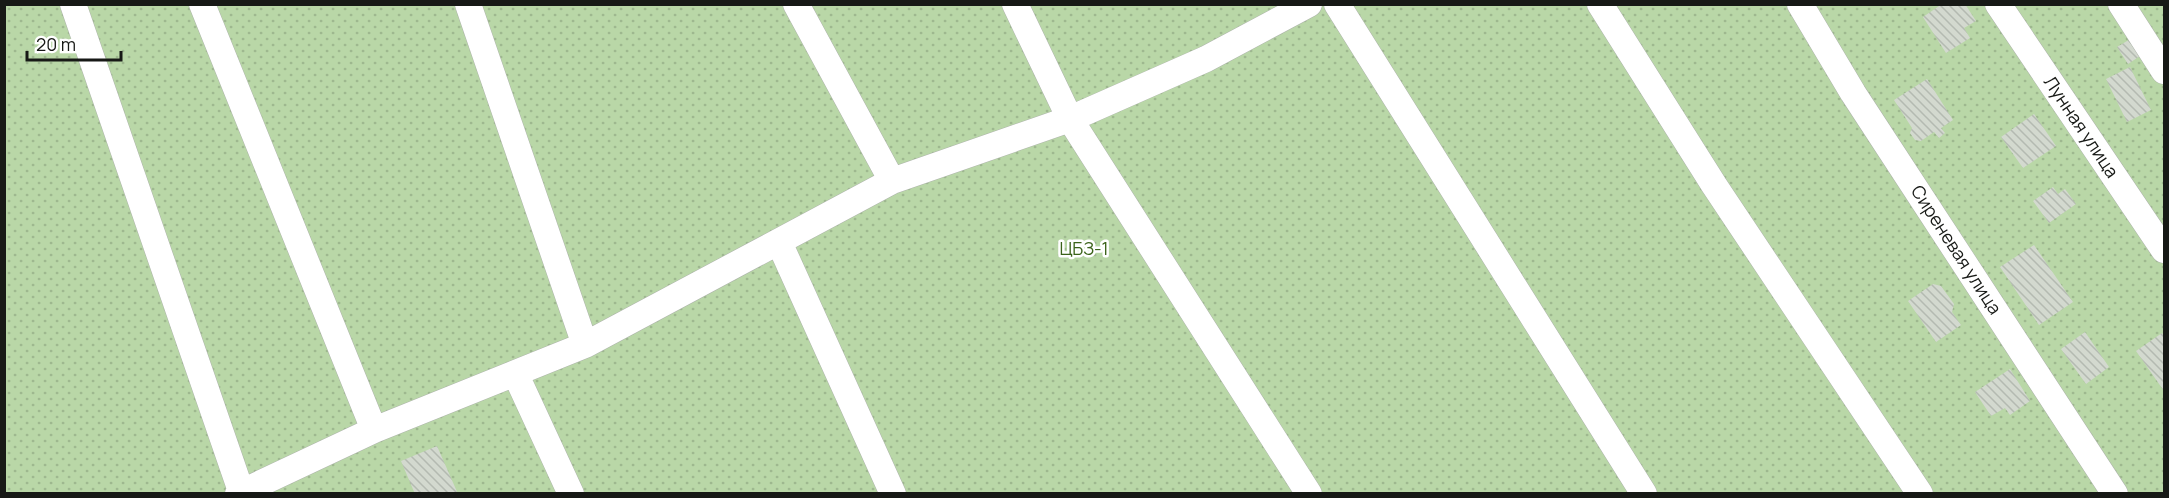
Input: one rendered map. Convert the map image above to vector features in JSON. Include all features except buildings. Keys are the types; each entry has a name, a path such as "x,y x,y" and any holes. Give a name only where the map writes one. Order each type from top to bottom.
{"street":[{"path":"74,4 241,493 375,430 516,375 585,345 892,181 1070,119 1206,58 1309,4"},
{"path":"202,4 375,430"},
{"path":"468,4 585,345"},
{"path":"796,4 892,181"},
{"path":"1015,4 1070,119 1309,494"},
{"path":"1337,4 1644,494"},
{"path":"1600,4 1714,185 1920,494"},
{"name":"Сиреневая улица","path":"1800,4 1853,93 2115,494"},
{"name":"Лунная улица","path":"1998,4 2164,250"},
{"path":"2121,4 2164,70"},
{"path":"779,242 893,494"},
{"path":"516,375 571,494"}],"green space":[{"name":"ЦБЗ-1","path":"4,5 2164,5 2164,493 5,493"}]}
